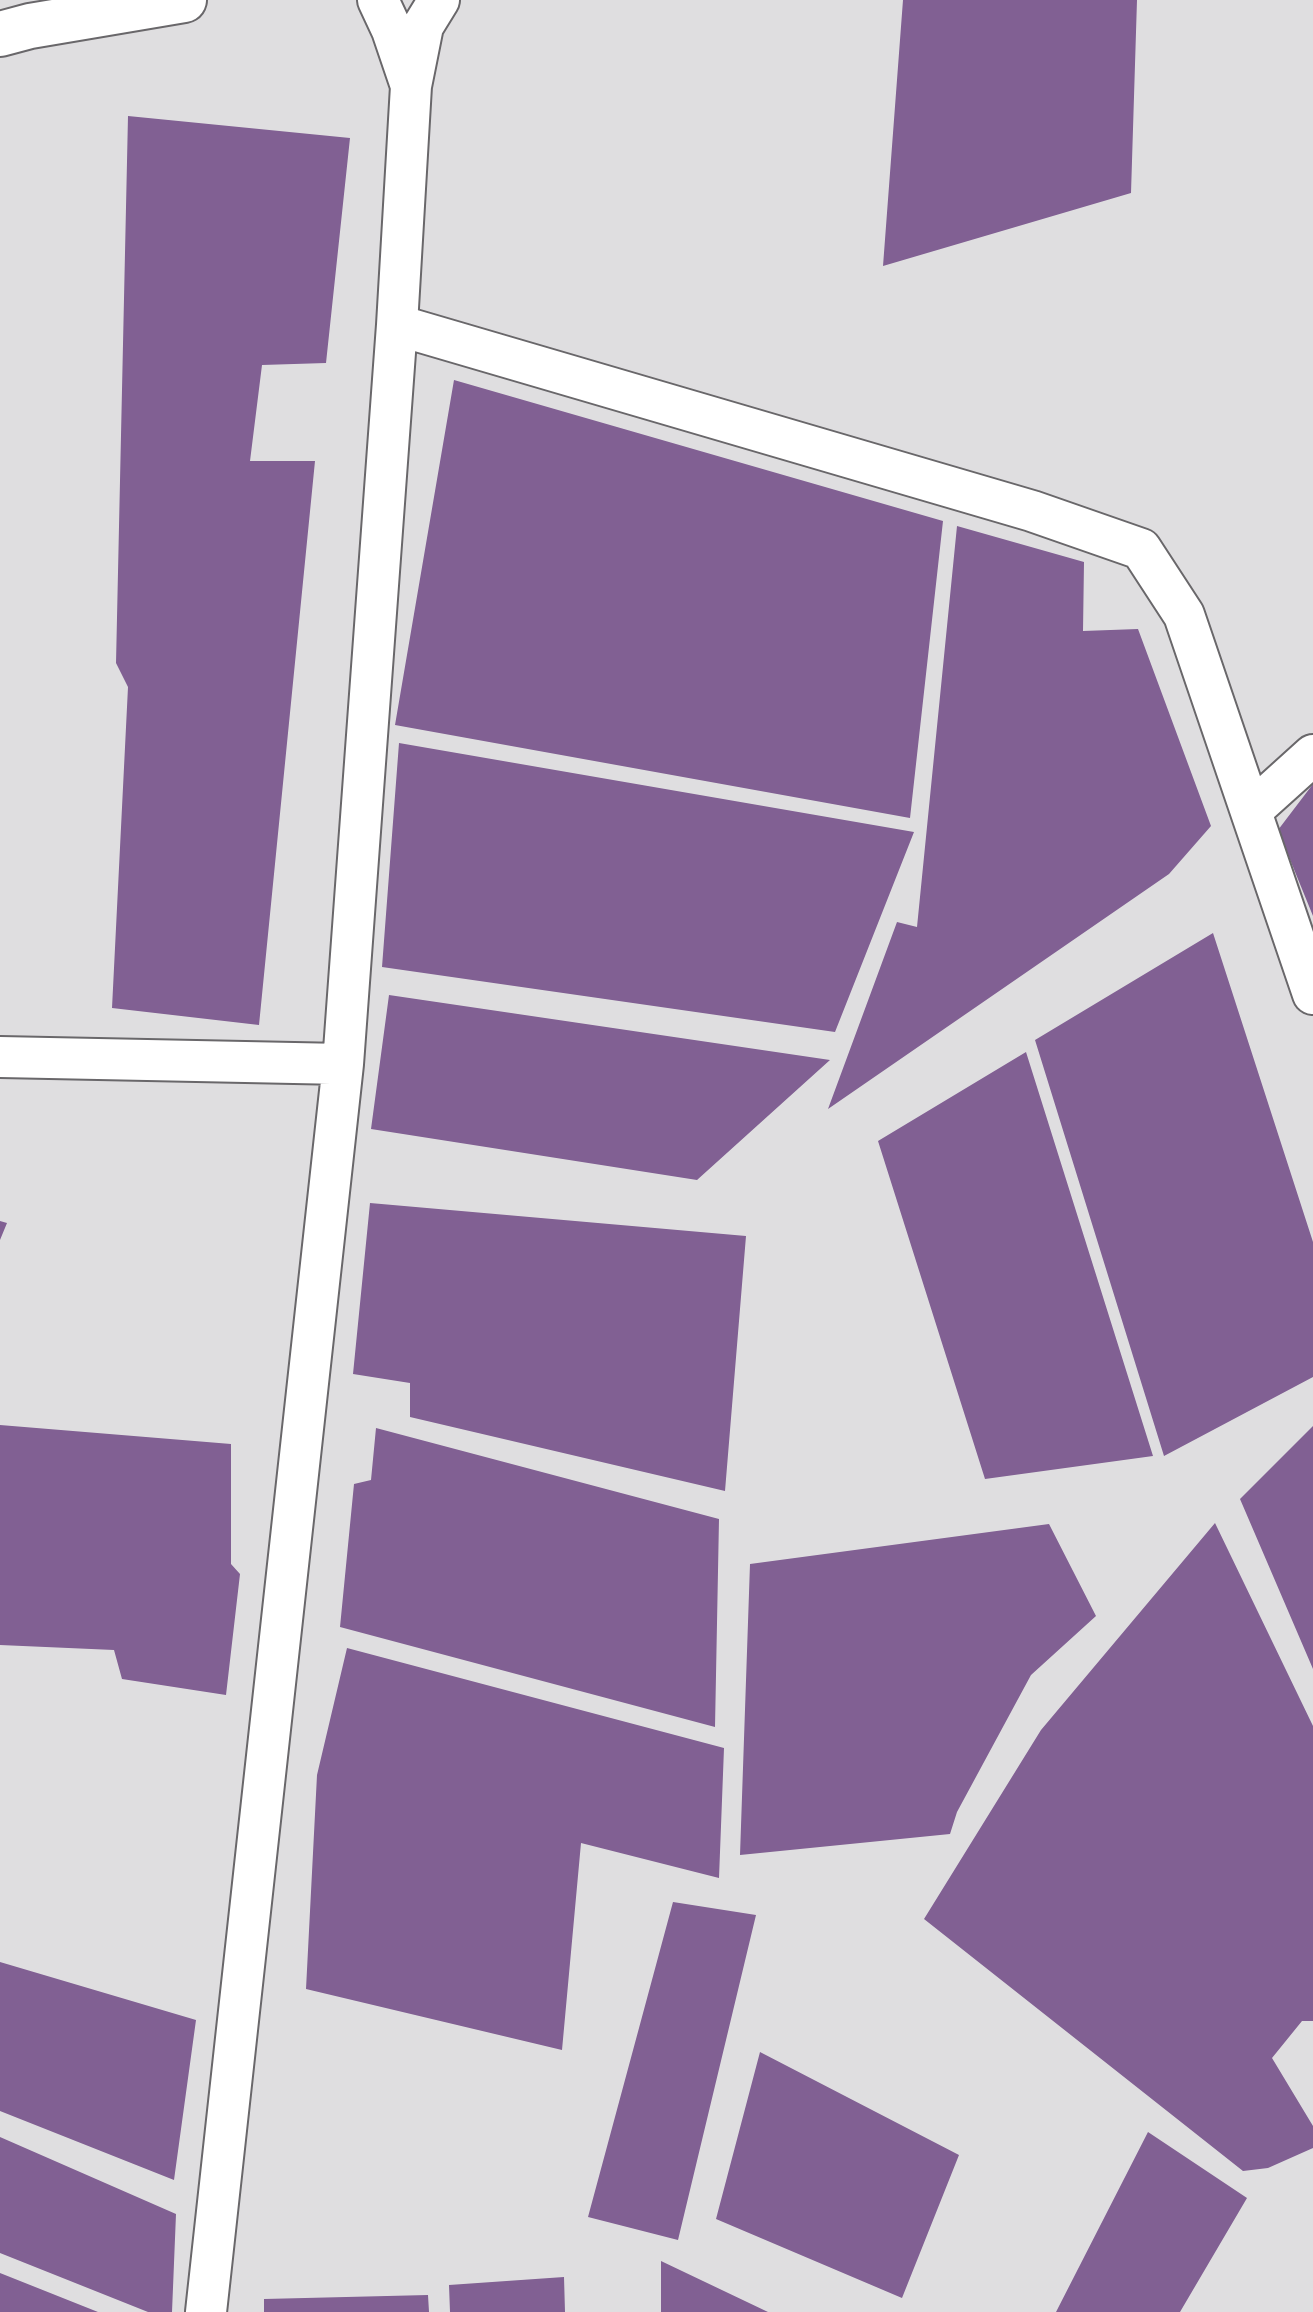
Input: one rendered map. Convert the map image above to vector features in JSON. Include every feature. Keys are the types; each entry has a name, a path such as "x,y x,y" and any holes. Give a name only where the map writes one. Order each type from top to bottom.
{"highway":[{"path":"0,34 30,26 184,0"}],"street":[{"path":"378,0 411,86"},
{"path":"206,2312 343,1064 397,325 411,86 423,26 439,0"},
{"path":"397,325 1032,511 1141,549 1184,615 1313,994"},
{"path":"1251,811 1313,755"},
{"path":"0,1057 343,1064"}],"building":[{"path":"903,0 1137,0 1131,193 883,266"},
{"path":"128,116 350,138 326,363 262,365 250,461 315,461 259,1025 112,1008 128,687 116,663"},
{"path":"454,380 943,521 910,818 395,725"},
{"path":"957,526 1084,562 1083,631 1138,629 1211,826 1169,874 828,1109 897,922 917,927"},
{"path":"399,743 914,832 835,1032 382,967"},
{"path":"1313,784 1313,916 1278,830"},
{"path":"1213,933 1313,1242 1313,1377 1164,1456 1035,1040"},
{"path":"389,995 830,1060 697,1180 371,1129"},
{"path":"1026,1052 1153,1456 985,1479 878,1141"},
{"path":"370,1203 746,1236 725,1491 410,1417 410,1383 353,1374"},
{"path":"0,1221 7,1223 0,1240"},
{"path":"0,1425 231,1444 231,1564 240,1574 226,1695 122,1679 114,1650 0,1645"},
{"path":"1313,1426 1313,1669 1240,1499"},
{"path":"376,1428 719,1519 715,1727 340,1627 354,1484 371,1480"},
{"path":"1215,1523 1313,1726 1313,2021 1302,2021 1272,2058 1313,2126 1313,2148 1268,2168 1243,2171 924,1919 1041,1730"},
{"path":"1049,1524 1096,1616 1031,1675 957,1812 950,1834 740,1855 750,1564"},
{"path":"347,1648 724,1748 719,1878 581,1843 562,2050 306,1989 317,1775"},
{"path":"673,1902 756,1915 678,2240 588,2217"},
{"path":"0,1962 196,2020 174,2180 0,2111"},
{"path":"760,2052 959,2155 902,2298 716,2219"},
{"path":"1148,2132 1247,2198 1180,2312 1056,2312"},
{"path":"0,2137 176,2214 172,2312 148,2312 0,2253"},
{"path":"661,2261 768,2312 661,2312"},
{"path":"0,2273 98,2312 0,2312"},
{"path":"564,2277 565,2312 450,2312 449,2285"},
{"path":"428,2295 429,2312 264,2312 264,2299"}]}
